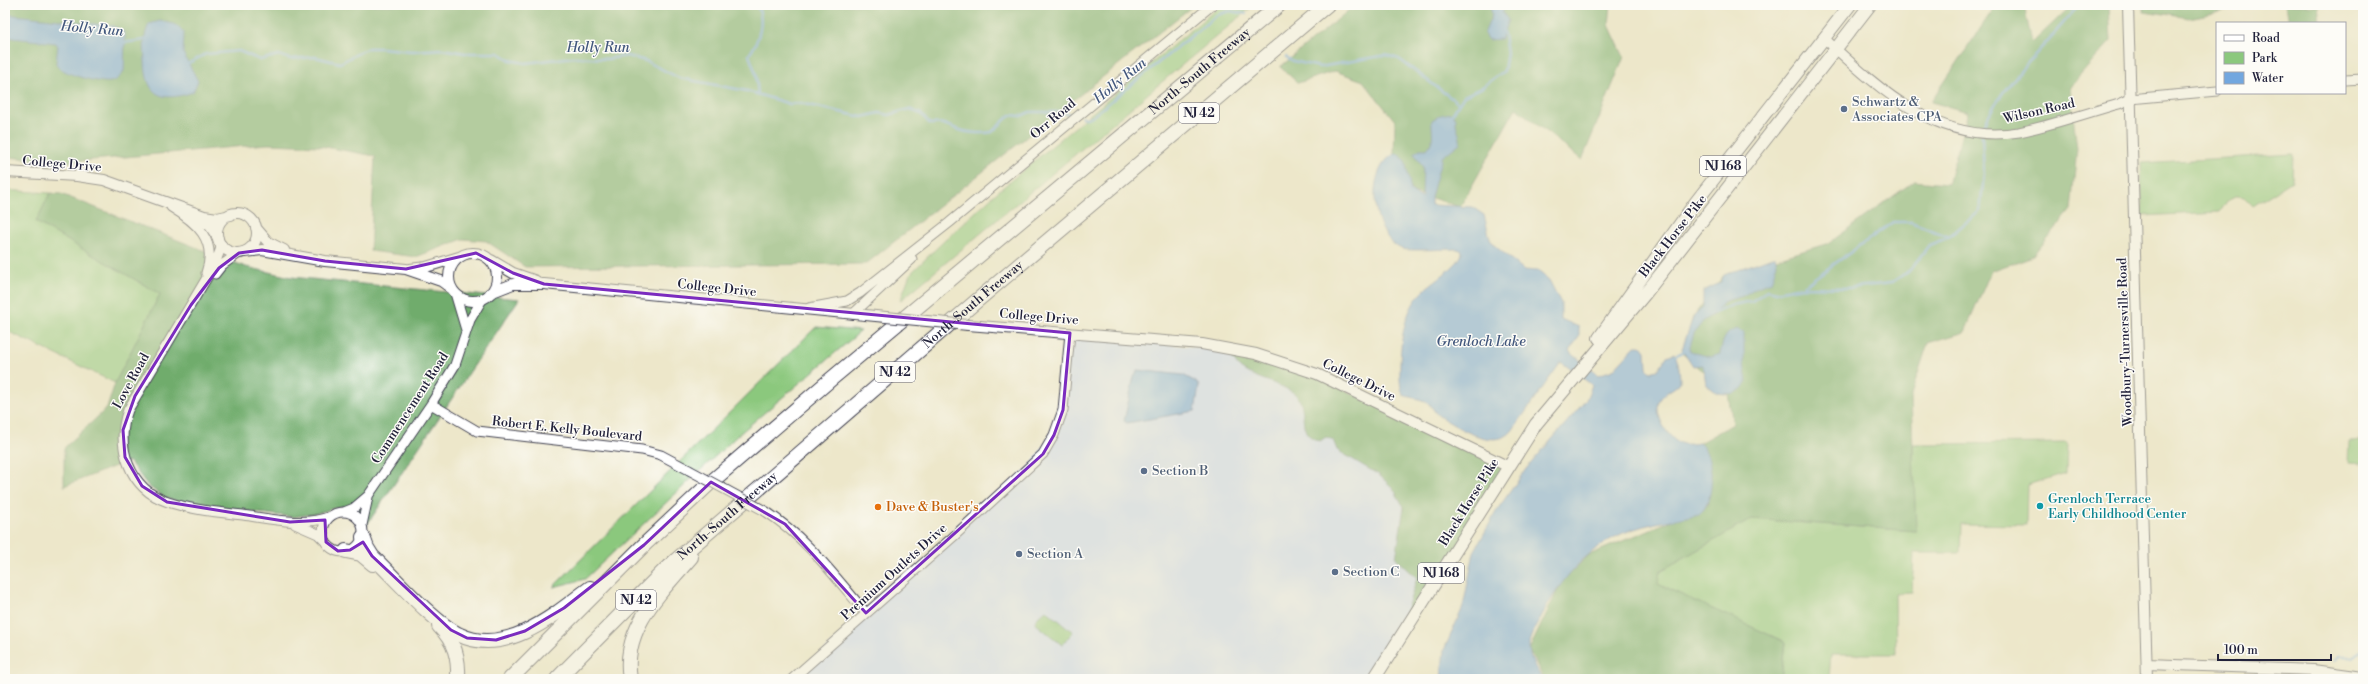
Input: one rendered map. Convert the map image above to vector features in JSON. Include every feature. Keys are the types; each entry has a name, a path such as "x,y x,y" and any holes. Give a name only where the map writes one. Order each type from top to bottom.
{"highway":[{"name":"North-South Freeway","path":"510,679 644,545 710,483 824,385 1279,5"},
{"name":"North-South Freeway","path":"557,679 667,568 979,299 1327,5"},
{"path":"630,679 628,666 629,651 634,635 644,615 718,525"},
{"path":"362,531 372,556 444,624 460,636 483,641 496,640 516,635 548,619 644,545"},
{"path":"346,551 358,552 366,557 441,628 455,648 459,662 458,679"}],"main road":[{"name":"Black Horse Pike","path":"1606,334 1634,286 1695,203 1850,5"},
{"name":"Black Horse Pike","path":"1374,679 1536,424 1606,334 1645,294 1835,48 1870,5"},
{"name":"Woodbury-Turnersville Road","path":"2128,5 2147,679"},
{"name":"College Drive","path":"5,172 92,178 114,182 161,201 205,222 214,231 220,244"},
{"name":"College Drive","path":"161,201 213,218 231,214"},
{"path":"310,259 272,245 264,239 251,219 245,215 231,214 220,224 218,232 220,244 230,252 262,250 310,259 406,269 426,267 474,253 487,258 494,266 496,277 494,286 486,296 469,301 440,281 406,269"},
{"path":"242,252 256,241 256,228"},
{"path":"454,291 449,279 449,272 454,262 460,256"},
{"name":"College Drive","path":"487,258 512,273 544,284"},
{"name":"College Drive","path":"486,296 513,284 544,284 968,325 1202,344 1283,361 1317,374 1509,467"},
{"path":"1634,286 1645,294"},
{"path":"2147,664 2307,670 2363,677"}],"street":[{"name":"Orr Road","path":"800,309 837,303 854,298 949,223 1212,5"},
{"name":"Wilson Road","path":"1824,38 1910,110 1936,123 1962,132 1989,134 2018,132 2119,104 2130,99 2216,91"},
{"path":"2346,80 2363,79"},
{"path":"161,201 194,222 206,241 209,257 208,269 191,305"},
{"name":"Orr Road","path":"853,314 949,223"},
{"name":"Love Road","path":"220,244 215,264 128,410 122,435 125,457 130,470 148,491 167,502 187,508 290,522 312,522 330,516"},
{"name":"Love Road","path":"191,305 219,268 242,252"},
{"name":"Commencement Road","path":"454,291 466,331"},
{"name":"Commencement Road","path":"344,512 354,508 368,496 430,404 455,365 462,349 470,320 486,296"},
{"name":"Premium Outlets Drive","path":"792,679 1043,454 1054,435 1063,410 1070,333"},
{"name":"Robert E. Kelly Boulevard","path":"430,404 477,432 642,450 661,455 765,511 785,524 806,544 866,613"},
{"name":"Commencement Road","path":"362,531 368,496"},
{"path":"344,512 355,516 362,531 357,546 346,551 334,549 328,544 323,531 330,516 344,512"},
{"name":"Love Road","path":"290,522 318,534 328,544"}],"highlighted area":[{"path":"262,250 325,261 406,269 476,253 513,273 544,284 1070,333 1063,410 1054,435 1043,454 866,613 785,524 711,482 644,545 564,608 525,631 496,640 467,638 451,630 372,556 363,542 350,550 338,551 326,542 325,520 290,522 167,502 142,486 125,457 123,430 135,396 191,305 219,268 239,253"}],"shaded area":[{"path":"1070,333 1256,354 1509,467 1374,679 792,679 1029,468 1059,424"}],"green space":[{"path":"5,5 1194,5 866,264 525,267 486,241 463,239 416,257 370,251 375,156 320,146 268,144 70,162 5,157"},
{"path":"1221,5 1254,5 900,301 910,274 996,193"},
{"path":"1355,5 1611,5 1609,25 1624,57 1582,160 1516,108 1460,207 1413,192 1394,154 1395,121 1363,81 1335,71 1298,83 1280,67"},
{"path":"1996,5 2024,5 2032,43 2072,5 2109,5 2111,41 2070,87 2077,149 2071,210 2033,256 1991,271 1965,332 1928,343 1911,395 1916,531 1752,519 1660,571 1658,584 1785,642 1781,679 1544,679 1529,650 1562,581 1589,555 1708,505 1699,443 1733,424 1728,394 1683,353 1693,317 1724,275 1829,243 1914,181 1948,184 1968,112 1931,102"},
{"path":"2144,5 2255,5 2189,18 2144,11"},
{"path":"2286,5 2318,5 2320,22 2289,22"},
{"path":"2293,154 2292,181 2253,206 2244,197 2237,196 2227,201 2220,212 2142,216 2141,163"},
{"path":"5,190 50,193 36,222 160,294 115,383 5,330"},
{"path":"50,193 61,194 246,267 291,277 519,299 366,526 342,506 318,513 294,517 205,507 165,498 148,486 129,461 64,486 64,448 107,408 115,383 160,294 36,222"},
{"path":"816,327 861,331 738,435 585,579 553,587"},
{"path":"1228,349 1283,361 1509,467 1395,646 1417,578 1396,558 1404,507 1393,488 1379,475 1337,450 1333,440 1326,437 1320,441 1307,434 1301,403 1297,396 1286,388 1244,371 1237,365"},
{"path":"2363,440 2363,464 2348,463 2349,441"},
{"path":"2067,443 2066,473 2027,485 2026,525 1961,524 1960,553 1914,553 1912,592 1895,593 1896,654 1831,654 1829,679 1781,679 1785,642 1657,584 1660,571 1752,519 1915,531 1913,444"},
{"path":"1046,610 1073,632 1062,645 1035,623 1036,619"}],"water":[{"path":"1490,5 1508,5 1502,12 1508,20 1501,39 1488,40 1484,34 1492,15"},
{"path":"5,14 113,26 123,31 125,36 124,71 114,81 105,82 80,77 64,71 56,63 58,46 56,43 5,37"},
{"path":"160,21 174,24 184,32 183,53 198,81 193,92 172,97 164,96 157,94 148,82 144,47 145,38 149,24"},
{"name":"Grenloch Lake","path":"1451,113 1456,119 1460,143 1442,157 1431,197 1431,205 1472,207 1484,215 1490,239 1494,245 1524,270 1538,271 1549,280 1561,303 1561,319 1579,327 1579,337 1569,351 1598,375 1613,370 1635,346 1642,346 1646,351 1647,368 1650,372 1658,370 1667,356 1674,353 1677,359 1680,381 1661,398 1658,413 1663,426 1675,441 1685,444 1699,443 1708,457 1711,467 1711,490 1705,508 1699,514 1633,529 1613,538 1589,554 1561,584 1546,608 1530,639 1529,651 1535,668 1543,679 1441,679 1444,650 1463,607 1474,552 1497,510 1526,469 1586,400 1592,385 1561,362 1512,431 1505,437 1496,439 1476,436 1437,415 1427,402 1403,395 1400,380 1400,355 1407,317 1411,308 1422,292 1452,267 1461,256 1462,251 1458,249 1405,250 1391,242 1383,231 1378,217 1375,201 1375,186 1379,172 1386,160 1397,153 1405,160 1411,191 1422,198 1423,167 1414,153 1420,149 1427,149 1430,145 1432,138 1432,120 1441,115"},
{"path":"1775,257 1777,263 1771,282 1757,287 1743,296 1725,301 1714,314 1704,320 1694,333 1690,346 1690,352 1711,357 1720,354 1722,345 1729,332 1737,329 1744,333 1744,363 1747,382 1741,389 1734,393 1717,393 1706,384 1703,365 1693,366 1682,349 1694,315 1703,307 1703,291 1720,283 1724,275"},
{"path":"1138,370 1183,375 1196,382 1199,386 1195,411 1127,423 1124,421 1134,376"}],"waterway":[{"path":"757,5 761,18 760,31 756,44 749,55 756,74 758,95"},
{"path":"1983,130 1989,115 2011,82 2078,5"},
{"name":"Holly Run","path":"1082,117 1088,118 1094,115 1217,15 1230,11 1246,14"},
{"path":"1451,116 1464,96 1481,88 1504,71 1507,53 1503,29"},
{"name":"Holly Run","path":"122,43 145,40"},
{"name":"Holly Run","path":"187,64 206,54 239,51 260,60 279,55 290,59 315,57 340,63 368,48 412,51 442,49 465,53 499,53 510,60 525,63 574,57 607,59 627,56 646,61 679,78 747,91 790,104 800,103 862,117 879,113 889,115 909,109 921,114 930,124 941,124 969,132 992,132 1010,115 1021,116 1030,112 1058,112 1075,115"},
{"name":"Holly Run","path":"1286,57 1293,61 1320,67 1386,55 1399,59 1458,103"},
{"path":"1714,313 1732,305 1752,301 1768,290 1776,292 1802,287 1848,288 1891,283 1910,270 1929,245 1947,238 1980,211 1984,174 1982,135"},
{"path":"1802,287 1893,222 1911,222 1949,237"},
{"path":"1673,357 1684,351"},
{"path":"2334,661 2338,657 2353,657 2363,650"}],"place":[{"name":"Schwartz & Associates CPA","path":"1844,109"},
{"name":"Section B","path":"1144,471"},
{"name":"Grenloch Terrace Early Childhood Center","path":"2040,506"},
{"name":"Dave & Buster's","path":"878,507"},
{"name":"Section A","path":"1019,554"},
{"name":"Section C","path":"1335,572"}]}
